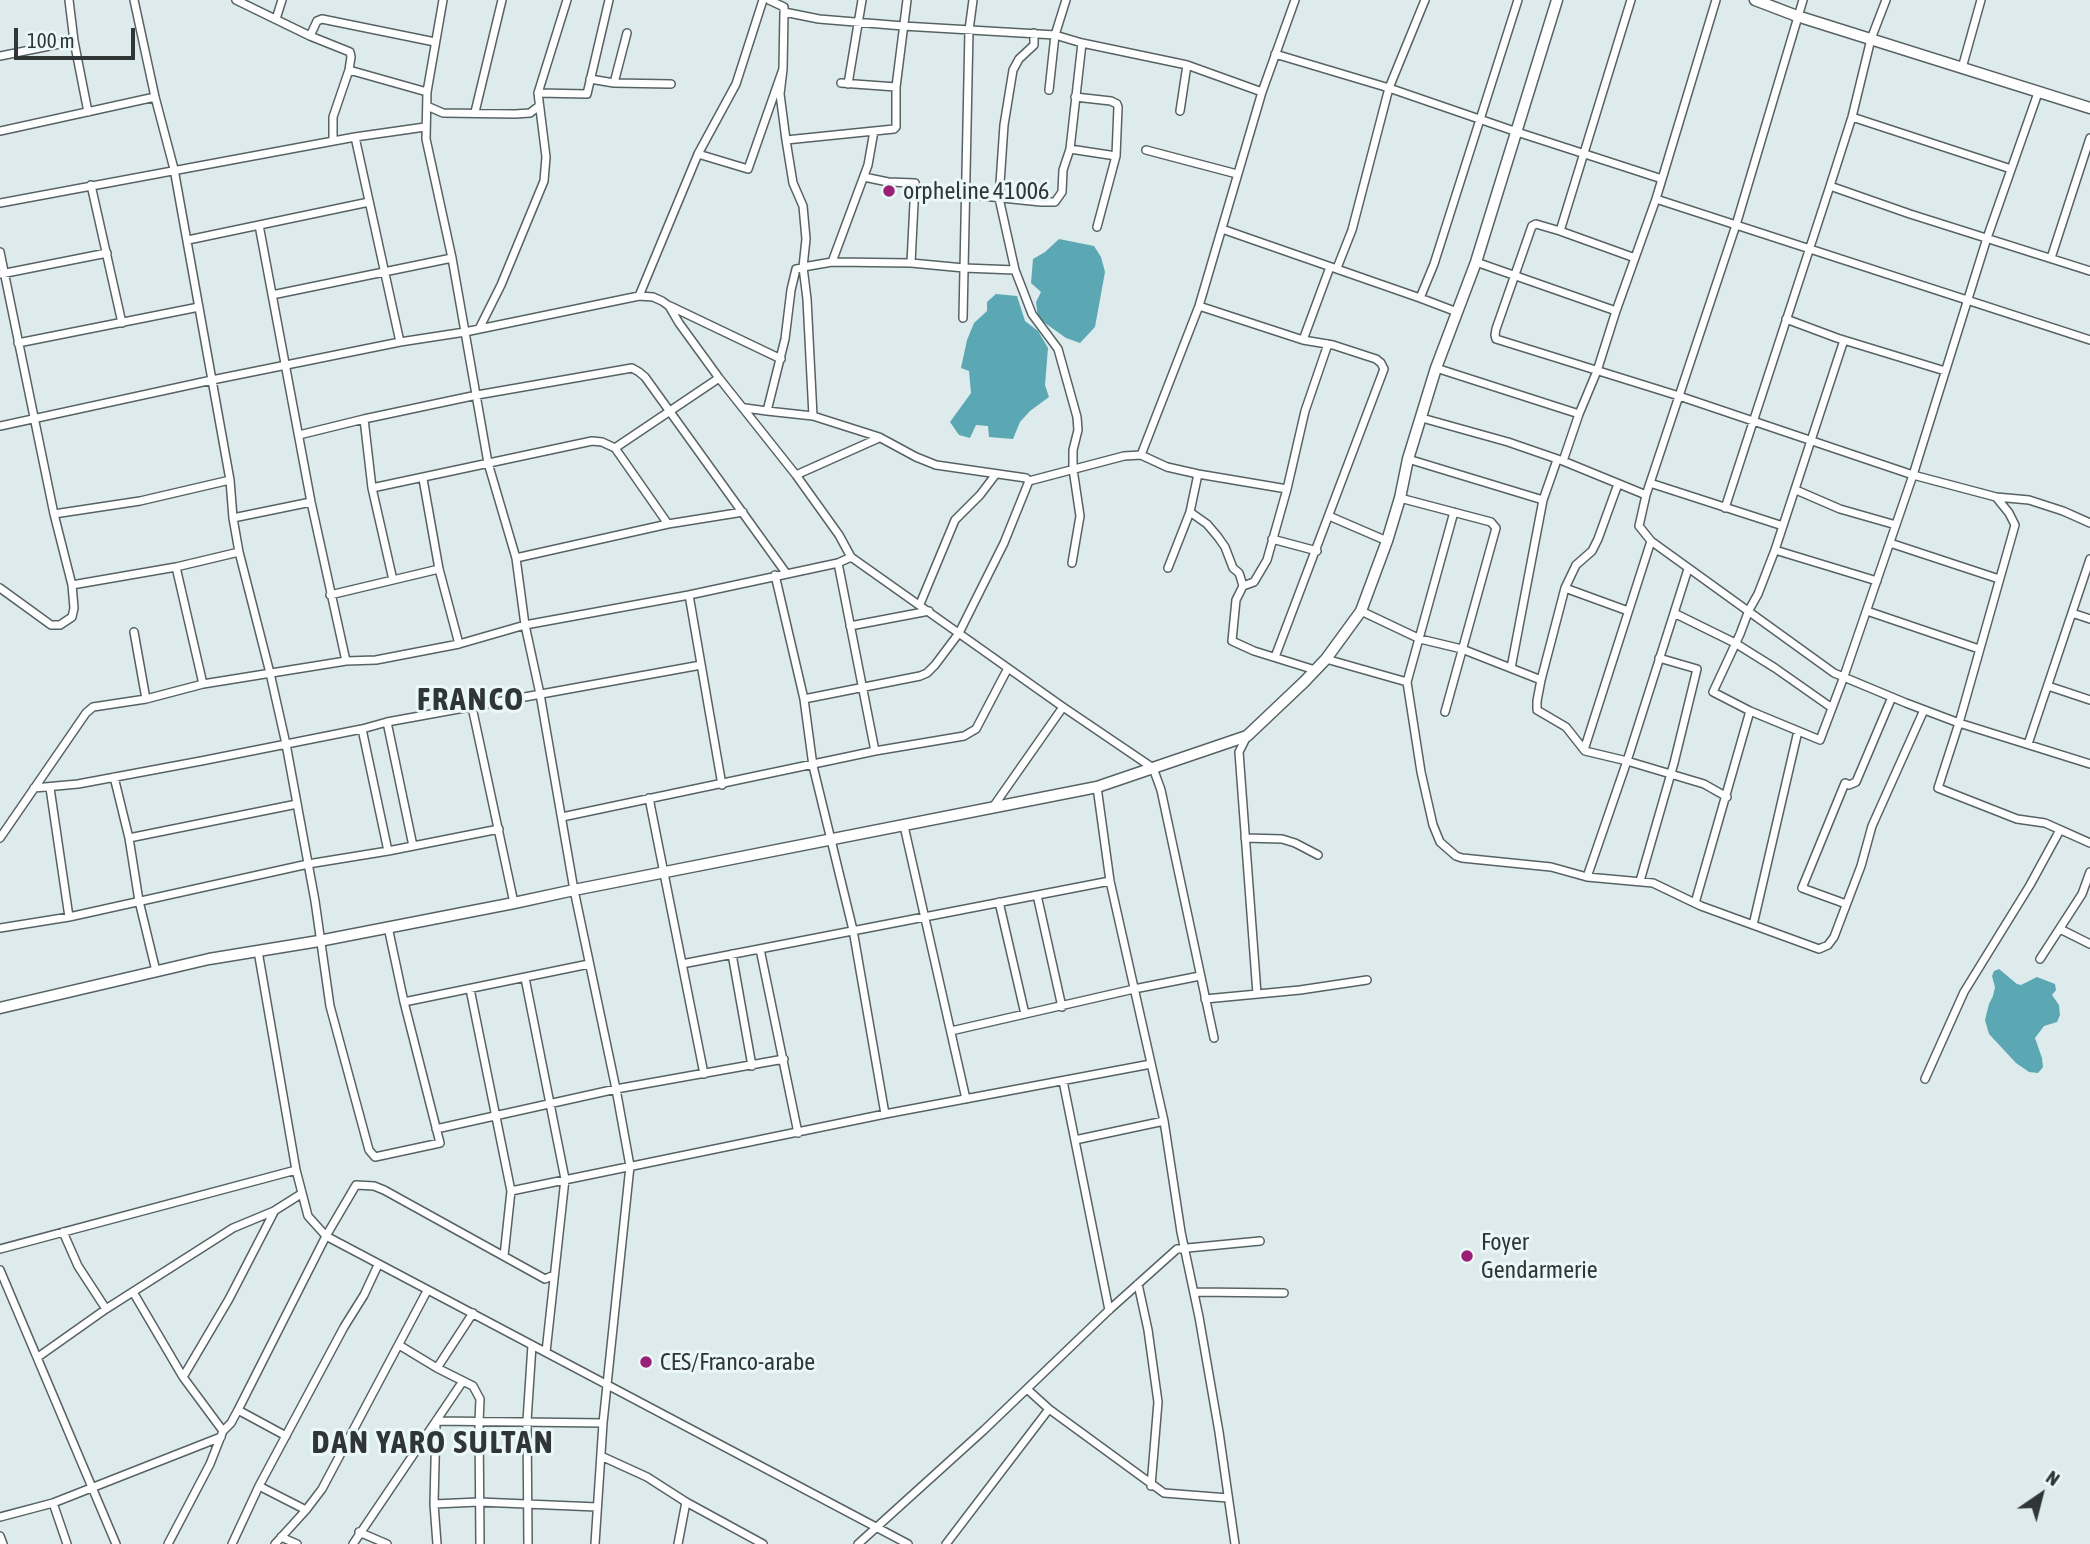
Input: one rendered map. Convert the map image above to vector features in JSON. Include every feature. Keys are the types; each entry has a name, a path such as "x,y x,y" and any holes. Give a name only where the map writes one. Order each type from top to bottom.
{"street":[{"path":"69,0 88,112"},
{"path":"134,0 188,240 230,480 239,552 270,673 298,804 330,1006 370,1153 378,1157 439,1143 388,927"},
{"path":"236,0 350,52 349,70 333,117 333,141"},
{"path":"276,19 282,0"},
{"path":"443,0 427,92 426,139 452,258 488,463 516,558 525,625 540,694 574,890 630,1166 603,1423 595,1544"},
{"path":"475,112 502,0"},
{"path":"479,329 520,241 544,181 545,157 538,93 567,0"},
{"path":"538,93 586,95 609,0"},
{"path":"639,296 698,154 736,85 763,0"},
{"path":"769,0 819,19 1055,35 1187,65 1262,92"},
{"path":"862,0 845,83 896,87"},
{"path":"786,140 890,131 896,127 896,87 907,0"},
{"path":"963,318 969,30 973,0"},
{"path":"1049,90 1055,35 1066,0"},
{"path":"1141,455 1199,306 1262,92 1294,0"},
{"path":"1303,340 1352,230 1389,88 1424,0"},
{"path":"1420,298 1434,264 1518,0"},
{"path":"1257,995 1239,752 1247,736 1326,659 1361,611 1387,541 1408,459 1436,368 1476,262 1557,0"},
{"path":"1560,231 1631,0"},
{"path":"1511,668 1543,500 1597,371 1656,199 1716,0"},
{"path":"1755,0 1797,16 2090,108"},
{"path":"1803,0 1736,225 1646,495 1639,526 1651,541 1688,569 1843,679 1959,723 2090,764"},
{"path":"1724,508 1830,186 1852,117 1871,39 1886,0"},
{"path":"1962,68 1981,0"},
{"path":"785,6 780,94 793,183 803,206 806,239 803,267 813,416"},
{"path":"310,36 317,21 322,19 435,42"},
{"path":"614,83 627,33"},
{"path":"1034,33 1034,46 1019,59 1013,70 1004,125 999,198 1015,270 1032,314 1058,349 1077,416 1073,469 1080,516 1072,563"},
{"path":"0,56 74,41"},
{"path":"915,189 1055,202 1062,192 1063,170 1070,149 1082,43"},
{"path":"1275,54 1389,88 1661,179"},
{"path":"1180,111 1187,65"},
{"path":"698,154 748,169 783,69"},
{"path":"349,70 427,92"},
{"path":"590,79 614,83 671,84"},
{"path":"1844,340 1775,550 1713,692 1820,740 1913,475 1987,238 2038,93"},
{"path":"0,131 155,97"},
{"path":"1075,97 1111,101 1118,107 1116,156 1097,228"},
{"path":"427,106 443,113 530,113 539,106"},
{"path":"1852,117 2011,169"},
{"path":"0,202 355,137 425,127"},
{"path":"832,262 873,149 874,131"},
{"path":"355,137 400,342"},
{"path":"2051,258 2090,138"},
{"path":"1070,149 1116,156"},
{"path":"1146,150 1237,174"},
{"path":"864,177 915,183 911,263"},
{"path":"92,185 122,323"},
{"path":"1830,186 2090,271"},
{"path":"1656,199 2090,340"},
{"path":"188,240 369,202"},
{"path":"1635,258 1560,231 1536,224 1532,226 1513,276 1495,334 1496,339 1679,396 1913,475 1996,497 2029,500 2090,523"},
{"path":"259,225 311,502 346,661"},
{"path":"1222,229 1457,312"},
{"path":"0,252 2,274 72,585 72,617 60,625 51,625 0,588"},
{"path":"2,274 107,253"},
{"path":"272,295 452,258"},
{"path":"767,411 781,359 796,269 832,262 911,263 1015,270"},
{"path":"1476,262 1616,311"},
{"path":"0,426 285,365 639,296 653,297 781,359"},
{"path":"669,306 719,378 796,475 839,535 851,557 1153,768 1161,790 1214,1038"},
{"path":"1199,306 1303,340 1328,344 1376,359 1384,369 1275,657"},
{"path":"18,343 199,307"},
{"path":"1786,319 1945,371"},
{"path":"1315,670 1254,651 1232,641 1236,600 1243,586 1254,582 1267,560 1305,411 1328,344"},
{"path":"299,435 477,395 632,368 645,377 786,573"},
{"path":"1436,368 1579,414"},
{"path":"615,448 719,378"},
{"path":"745,408 813,416 879,438 936,465 1026,478 1029,481 1124,456 1141,455 1167,467 1287,489"},
{"path":"1422,418 1508,442 1646,495"},
{"path":"364,419 372,488 393,580"},
{"path":"796,475 879,438"},
{"path":"372,488 592,441 602,442 615,448 668,524"},
{"path":"1408,459 1543,500"},
{"path":"920,604 955,520 996,474"},
{"path":"1168,568 1190,512 1198,474"},
{"path":"423,479 439,569 459,643"},
{"path":"54,514 140,501 230,480"},
{"path":"804,699 927,673 959,634 1004,543 1029,481"},
{"path":"1650,483 1783,526"},
{"path":"1618,484 1592,551 1576,565 1565,588 1541,680 1538,712 1566,727 1584,750 1704,784 1727,797"},
{"path":"1796,490 1840,509 1896,525"},
{"path":"1996,497 2015,525 1938,788 2017,819 2045,823 2090,843"},
{"path":"1400,498 1491,522 1496,528 1445,712"},
{"path":"233,518 311,502"},
{"path":"516,558 668,524 743,512"},
{"path":"1190,512 1207,524 1218,537 1233,568 1239,573 1243,586"},
{"path":"1454,512 1407,682 1421,772 1433,825 1440,842 1462,858 1543,866 1587,877 1640,881 1661,886 1695,904 1819,949 1828,946 1835,937 1861,866 1872,826 1924,710"},
{"path":"1329,516 1387,541"},
{"path":"1272,539 1317,551"},
{"path":"1584,750 1651,541"},
{"path":"1890,543 1999,579"},
{"path":"1775,550 1877,581"},
{"path":"72,585 176,567 239,552"},
{"path":"0,838 90,709 146,699 203,684 346,661 376,660 459,643 525,625 689,595 838,563 851,557"},
{"path":"2028,744 2090,559"},
{"path":"838,563 875,751"},
{"path":"176,567 203,684"},
{"path":"330,595 439,569"},
{"path":"1587,877 1688,569"},
{"path":"775,575 804,699 813,766 853,930 885,1114"},
{"path":"1565,588 1628,611"},
{"path":"689,595 722,785"},
{"path":"850,626 929,611"},
{"path":"1361,611 1420,639 1462,649 1541,680"},
{"path":"1867,611 1979,649"},
{"path":"1674,613 1735,643 1832,708"},
{"path":"2072,613 2090,619"},
{"path":"134,632 146,699"},
{"path":"1640,881 1671,774 1697,669 1659,658"},
{"path":"1326,659 1407,682"},
{"path":"34,789 701,665"},
{"path":"562,817 875,751 970,734 976,729 1008,668"},
{"path":"2048,686 2090,700"},
{"path":"1846,904 1802,888 1845,783 1849,785 1856,782 1892,697"},
{"path":"992,808 1063,707"},
{"path":"472,708 514,903"},
{"path":"1695,904 1751,711"},
{"path":"387,722 413,846"},
{"path":"362,729 387,851"},
{"path":"1753,925 1798,731"},
{"path":"0,1008 209,959 320,941 1097,787 1247,736"},
{"path":"114,776 156,971"},
{"path":"1097,787 1110,881 1164,1121 1184,1247 1217,1419 1235,1544"},
{"path":"50,788 69,917"},
{"path":"649,798 704,1074"},
{"path":"129,838 298,804"},
{"path":"904,826 966,1099"},
{"path":"0,928 69,917 308,864 499,829"},
{"path":"1925,1079 1964,992 2030,885 2060,830"},
{"path":"1245,838 1282,839 1318,855"},
{"path":"2040,959 2086,895 2090,872"},
{"path":"682,964 1110,881"},
{"path":"1037,895 1062,1007"},
{"path":"999,902 1025,1014"},
{"path":"2060,929 2090,944"},
{"path":"760,949 798,1133"},
{"path":"258,951 301,1194 312,1222 326,1237 908,1544"},
{"path":"732,954 752,1066"},
{"path":"404,1002 589,964"},
{"path":"951,1031 1200,976"},
{"path":"525,978 565,1179 546,1352"},
{"path":"1205,999 1367,981"},
{"path":"470,989 510,1191 504,1256"},
{"path":"436,1129 551,1102 784,1059"},
{"path":"510,1191 1151,1063"},
{"path":"1063,1081 1110,1310"},
{"path":"1075,1140 1164,1121"},
{"path":"0,1249 296,1170"},
{"path":"168,1544 211,1464 222,1434 238,1410 326,1237 356,1185 373,1186 545,1279 554,1275"},
{"path":"38,1357 106,1309 233,1228 274,1211 301,1194"},
{"path":"183,1377 229,1299 274,1211"},
{"path":"63,1232 78,1266 106,1309"},
{"path":"858,1544 1177,1249 1260,1241"},
{"path":"232,1544 259,1486 379,1265"},
{"path":"0,1270 116,1544"},
{"path":"1138,1284 1158,1402 1151,1486"},
{"path":"275,1544 322,1489 427,1291"},
{"path":"134,1292 183,1377 222,1434"},
{"path":"1194,1292 1284,1293"},
{"path":"437,1368 473,1313"},
{"path":"399,1345 473,1387 481,1399 480,1544"},
{"path":"528,1544 527,1421 532,1345"},
{"path":"353,1544 463,1381"},
{"path":"1027,1389 1049,1409 1151,1486 1164,1493 1228,1498"},
{"path":"946,1544 1049,1409"},
{"path":"238,1410 286,1436"},
{"path":"436,1421 603,1423"},
{"path":"436,1421 434,1503 437,1544"},
{"path":"0,1517 53,1503 222,1434"},
{"path":"601,1455 647,1477 764,1544"},
{"path":"259,1486 306,1510"},
{"path":"434,1503 480,1502 597,1507"},
{"path":"678,1544 687,1502"},
{"path":"53,1503 67,1544"},
{"path":"359,1532 387,1544"},
{"path":"0,1536 3,1544"},
{"path":"281,1537 297,1544"}],"water":[{"path":"1059,239 1094,246 1101,257 1105,272 1095,327 1080,343 1066,338 1038,318 1036,302 1041,292 1031,283 1033,259"},
{"path":"996,294 1017,296 1025,321 1038,331 1048,348 1045,385 1049,397 1020,422 1013,439 989,437 988,426 976,425 970,438 959,435 950,422 971,393 969,371 961,368 967,340 974,323 987,311 987,302"},
{"path":"1999,969 2017,984 2021,985 2037,977 2055,984 2056,990 2052,995 2059,1005 2060,1015 2057,1022 2044,1026 2035,1038 2043,1067 2038,1073 2029,1072 2016,1063 1989,1034 1985,1020 1995,987 1992,976 1994,971"}],"place":[{"name":"orpheline 41006","path":"889,191"},
{"name":"Foyer Gendarmerie","path":"1467,1256"},
{"name":"CES/Franco-arabe","path":"646,1362"}],"district":[{"name":"FRANCO","path":"471,700"},
{"name":"DAN YARO SULTAN","path":"433,1443"}]}
